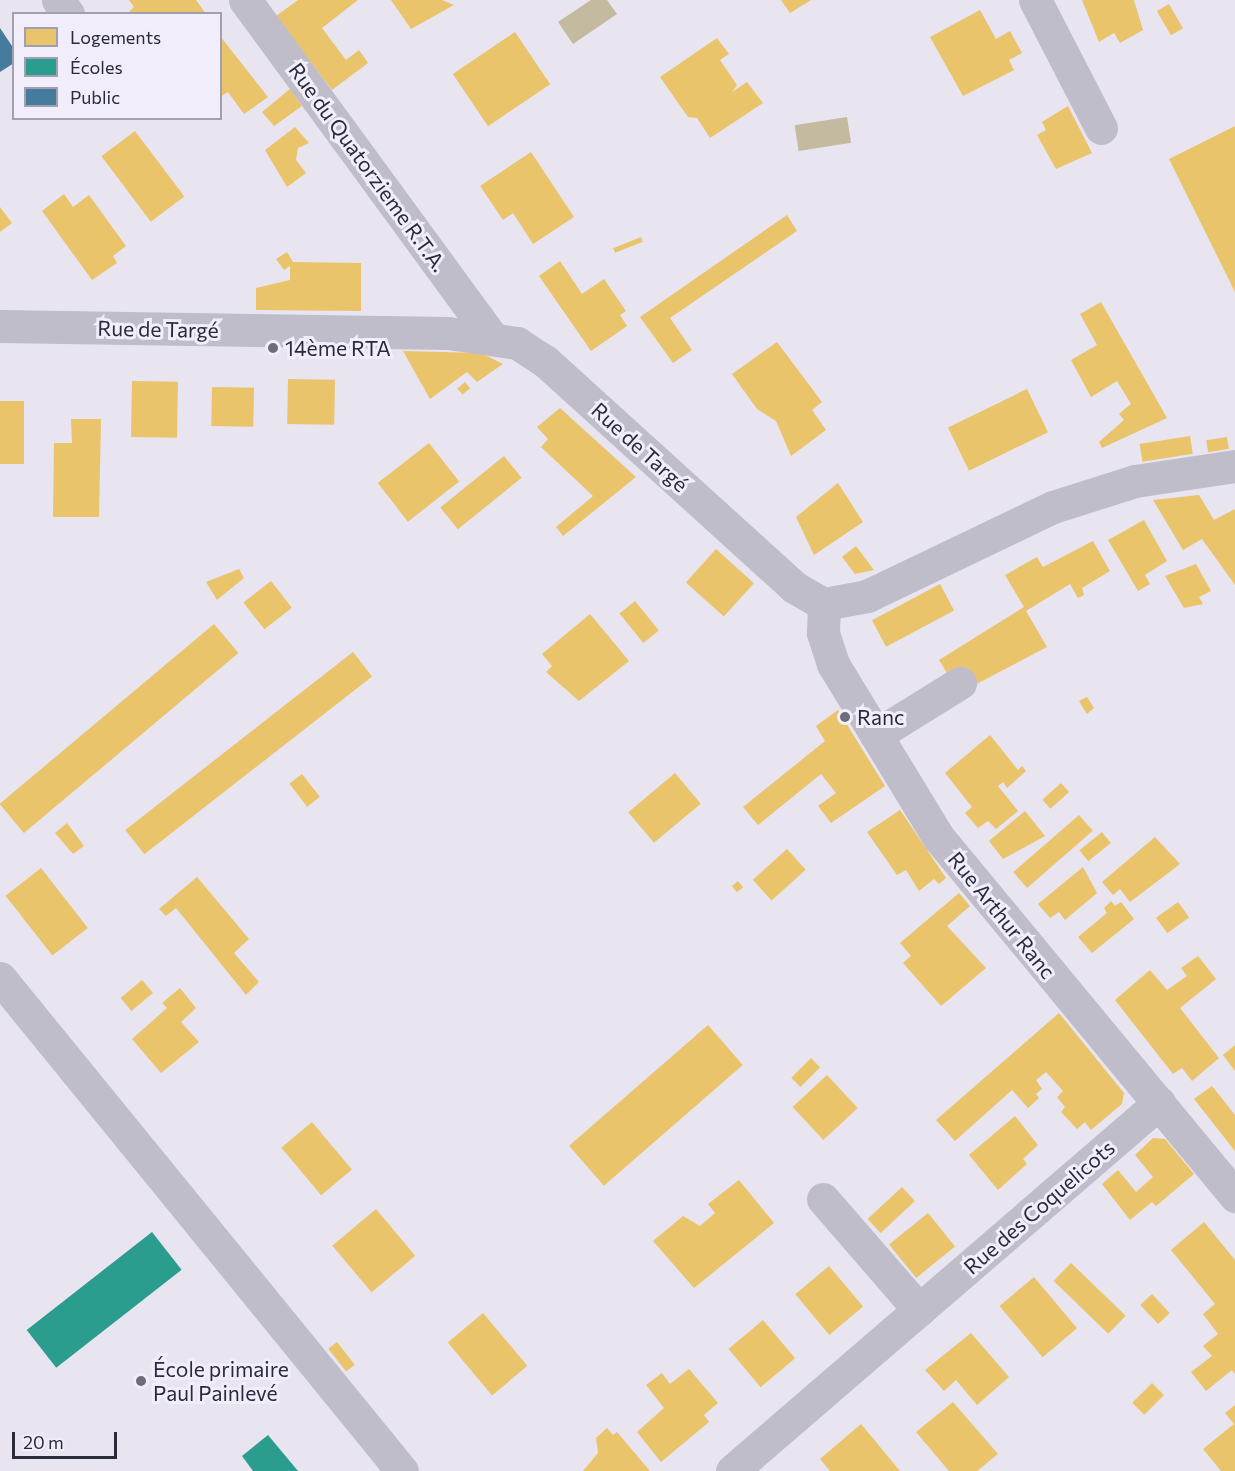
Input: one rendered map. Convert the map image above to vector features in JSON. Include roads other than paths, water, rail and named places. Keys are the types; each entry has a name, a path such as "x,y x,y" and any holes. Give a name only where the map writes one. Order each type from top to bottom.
{"street":[{"name":"Rue du Quatorzieme R.T.A.","path":"245,0 490,335"},
{"path":"1035,0 1101,128"},
{"name":"Rue de Targé","path":"0,326 490,335 545,361 794,587 824,604"},
{"path":"824,604 867,596 1053,507 1135,481 1235,466"},
{"name":"Rue Arthur Ranc","path":"824,604 824,633 834,664 876,735 965,874 1235,1197"},
{"path":"876,735 960,683"},
{"path":"0,978 402,1471"},
{"name":"Rue des Coquelicots","path":"732,1471 1158,1103"},
{"path":"823,1199 919,1310"}],"place":[{"name":"14ème RTA","path":"273,348"},
{"name":"Ranc","path":"845,717"},
{"name":"École primaire Paul Painlevé","path":"141,1381"}]}
